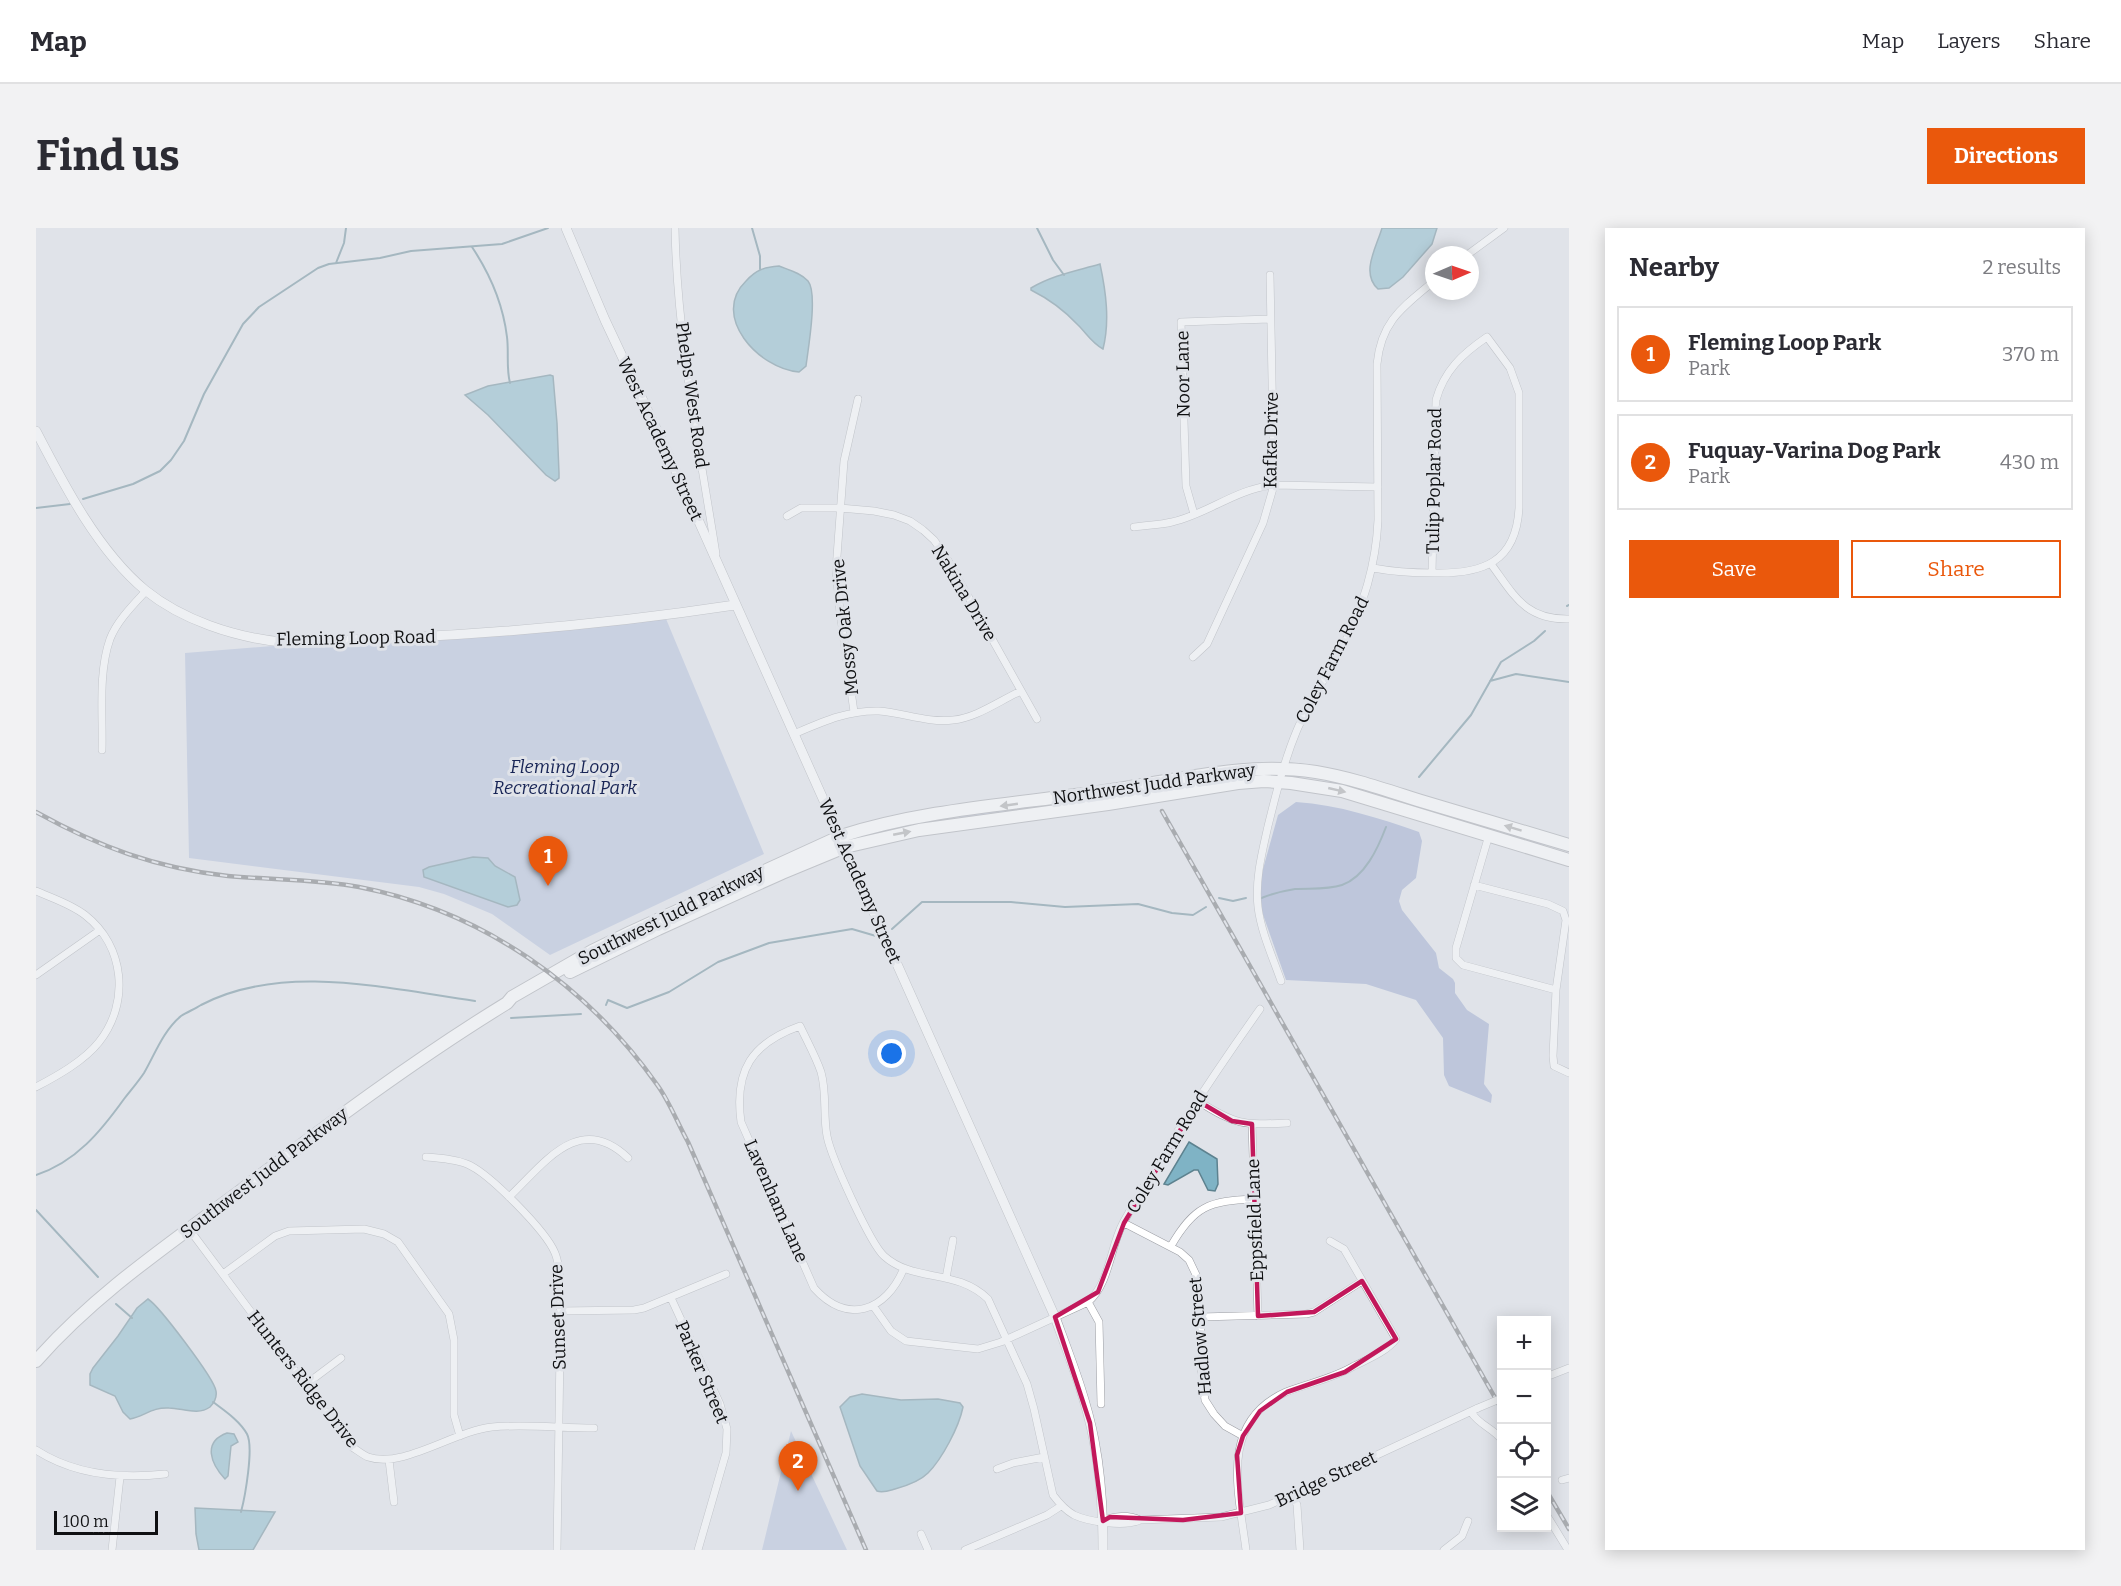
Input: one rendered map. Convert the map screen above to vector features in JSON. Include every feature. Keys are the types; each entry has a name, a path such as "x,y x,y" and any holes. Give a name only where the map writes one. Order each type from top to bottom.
{"highway":[{"name":"Northwest Judd Parkway","path":"843,841 925,816 1109,791 1223,771 1283,769 1346,778 1569,845"},
{"name":"Northwest Judd Parkway","path":"843,841 1108,804 1223,785 1279,782 1342,791 1569,860"},
{"name":"Southwest Judd Parkway","path":"36,1361 65,1329 102,1295 398,1074 507,1003 512,997 611,941 843,841"}],"main road":[{"name":"West Academy Street","path":"566,228 605,320 843,841 1055,1317 1080,1385 1090,1423 1097,1462 1103,1521 1103,1550"},
{"name":"Fleming Loop Road","path":"36,431 82,513 110,553 146,591 180,612 207,624 259,640 280,642 508,632 735,604"}],"street":[{"name":"Phelps West Road","path":"675,228 684,341 717,562"},
{"path":"1479,246 1504,228"},
{"name":"Kafka Drive","path":"1193,657 1207,644 1263,523 1274,485 1270,275"},
{"name":"Coley Farm Road","path":"1281,981 1261,922 1257,897 1260,858 1279,782 1297,730 1360,610 1373,567 1377,539 1377,364 1380,341 1393,318 1425,289"},
{"name":"Noor Lane","path":"1194,514 1186,486 1181,322 1270,319"},
{"name":"Tulip Poplar Road","path":"1432,573 1436,400 1441,384 1450,369 1487,337 1510,369 1516,383 1520,403 1518,520 1509,544 1491,564"},
{"name":"Mossy Oak Drive","path":"854,712 836,570 843,461 858,399"},
{"path":"1134,527 1173,522 1238,493 1274,485 1378,487"},
{"name":"Nakina Drive","path":"788,516 801,508 874,511 910,521 934,540 960,581 1037,719"},
{"path":"1373,567 1401,572 1465,573 1491,564 1524,607 1544,617 1569,619"},
{"path":"102,750 104,671 111,638 128,612 146,591"},
{"path":"794,734 835,717 854,712 878,711 936,721 967,718 1021,691"},
{"path":"1489,835 1456,948 1456,958 1463,965 1556,990"},
{"path":"1474,885 1538,901 1563,911 1566,920 1556,990 1553,1056 1554,1066 1569,1073"},
{"path":"36,891 74,908 87,916 100,930 113,951 118,969 119,991 116,1011 98,1044 36,1087"},
{"path":"36,975 100,930"},
{"name":"Coley Farm Road","path":"1088,1302 1098,1292 1114,1243 1124,1223 1198,1101 1260,1009"},
{"name":"Lavenham Lane","path":"873,1307 861,1310 837,1307 823,1298 814,1288 741,1122 740,1089 749,1062 769,1040 800,1026 821,1071 824,1084 827,1139 832,1152 870,1238 886,1257 903,1268"},
{"path":"1198,1101 1232,1121 1252,1124 1287,1123"},
{"name":"Eppsfield Lane","path":"1252,1124 1258,1316"},
{"path":"509,1197 564,1145 581,1140 598,1139 615,1147 628,1158"},
{"name":"Sunset Drive","path":"426,1157 443,1158 467,1164 483,1173 543,1234 555,1252 561,1285 557,1550"},
{"path":"1170,1246 1183,1226 1198,1211 1224,1201 1254,1199"},
{"name":"Hadlow Street","path":"1124,1223 1170,1246 1189,1260 1194,1268 1199,1281 1202,1380 1205,1400 1225,1426 1243,1436"},
{"name":"Hunters Ridge Drive","path":"189,1229 352,1447 367,1457 389,1460"},
{"path":"223,1274 275,1236 289,1231 364,1229 384,1234 398,1242 449,1314 454,1340 454,1415 460,1436"},
{"path":"946,1278 953,1240"},
{"path":"1246,1550 1236,1473 1243,1436 1260,1411 1278,1397 1345,1372 1392,1344 1396,1339 1344,1249 1330,1241"},
{"path":"965,1550 1047,1515 1061,1506 1053,1495 1027,1384 1007,1339 988,1299 977,1289 965,1283 903,1268 894,1288 873,1307 891,1331 906,1341 978,1349 1007,1339 1088,1302 1099,1322 1101,1404"},
{"path":"560,1311 634,1310 671,1298 726,1274"},
{"path":"1201,1317 1314,1312 1362,1281"},
{"name":"Parker Street","path":"671,1298 720,1404 727,1429 726,1453 698,1550"},
{"path":"305,1385 341,1358"},
{"path":"1551,1375 1569,1368"},
{"name":"Bridge Street","path":"1061,1506 1076,1516 1110,1524 1133,1524 1140,1520 1206,1519 1242,1513 1293,1495 1497,1400"},
{"path":"1471,1412 1479,1423 1497,1434"},
{"path":"394,1502 389,1460 491,1427 594,1428"},
{"path":"36,1450 79,1469 120,1477 165,1474"},
{"path":"997,1469 1013,1463 1044,1457"},
{"path":"112,1550 120,1477"},
{"path":"1293,1495 1297,1505 1300,1550"},
{"path":"1444,1550 1462,1536 1468,1521"},
{"path":"1551,1522 1568,1550"},
{"path":"921,1534 928,1550"}],"highlighted area":[{"path":"1198,1101 1232,1121 1252,1124 1258,1316 1314,1312 1362,1281 1396,1339 1345,1372 1287,1392 1260,1411 1243,1436 1237,1455 1241,1513 1183,1520 1110,1517 1103,1521 1090,1423 1055,1317 1098,1292 1124,1223"}],"green space":[{"name":"Fleming Loop Recreational Park","path":"664,614 764,854 550,955 492,914 444,894 419,887 189,858 185,653"},
{"path":"1144,790 1144,794 959,820 959,817 974,813"},
{"path":"1391,798 1546,843 1545,845 1522,841 1390,801"},
{"path":"791,1431 847,1550 762,1550"}],"shaded area":[{"path":"1382,228 1437,228 1432,244 1425,246 1425,252 1403,277 1389,288 1378,289 1373,283 1370,267"},
{"path":"1100,264 1106,306 1103,349 1062,310 1031,290 1056,277"},
{"path":"779,266 802,276 811,287 812,322 806,366 799,372 784,369 755,351 736,324 733,310 736,295 750,277 761,270"},
{"path":"553,376 557,423 559,478 555,481 546,475 488,415 465,395 488,386"},
{"path":"1296,802 1343,809 1419,832 1422,841 1416,878 1402,890 1399,901 1402,910 1436,953 1439,968 1453,979 1455,993 1467,1010 1489,1024 1484,1084 1492,1095 1491,1103 1449,1086 1444,1075 1443,1038 1416,1000 1366,984 1286,980 1261,909 1258,887 1278,815"},
{"path":"473,857 488,858 495,866 515,877 520,900 517,905 508,907 424,877 423,870 429,867"},
{"path":"1189,1142 1217,1159 1218,1184 1215,1191 1208,1190 1198,1170 1168,1185 1164,1184"},
{"path":"148,1299 163,1314 213,1384 216,1398 205,1410 163,1408 130,1419 123,1412 115,1396 90,1385 90,1374 93,1368 137,1308"},
{"path":"862,1394 901,1400 938,1399 960,1403 963,1407 954,1433 939,1460 917,1481 886,1492 877,1491 860,1466 840,1407 850,1397"},
{"path":"227,1433 234,1434 238,1442 231,1446 228,1476 225,1479 216,1467 211,1454 214,1442"},
{"path":"195,1508 275,1512 253,1550 199,1550"}],"waterway":[{"path":"336,263 344,243 346,228"},
{"path":"83,499 133,484 160,471 184,441 204,394 243,324 259,307 318,268 329,264 380,258 411,251 502,244 548,228"},
{"path":"752,228 760,256 760,269"},
{"path":"1037,228 1053,260 1064,275"},
{"path":"472,247 499,301 507,337 510,383"},
{"path":"36,508 70,504"},
{"path":"1419,777 1471,715 1501,662 1534,641 1545,631"},
{"path":"1490,681 1516,674 1569,682"},
{"path":"1259,899 1295,889 1330,888 1350,881 1370,861 1386,827"},
{"path":"1219,898 1233,901 1246,898"},
{"path":"892,929 922,902 1011,902 1065,907 1138,904 1172,913 1193,915 1206,907"},
{"path":"606,1005 608,1000 627,1008 669,992 718,962 769,943 852,929 876,936"},
{"path":"36,1175 75,1154 97,1134 142,1076 164,1036 181,1016 233,992 266,985 336,982 475,1001"},
{"path":"511,1018 581,1014"},
{"path":"36,1210 98,1277"},
{"path":"116,1304 132,1318"},
{"path":"213,1402 232,1416 247,1434 249,1440 248,1472 241,1512"}],"railway":[{"path":"1162,811 1497,1401"},
{"path":"36,812 105,846 176,868 228,876 343,884 404,898 448,914 489,934 528,958 565,985 630,1049 670,1106 688,1142 866,1550"},
{"path":"1551,1498 1569,1529"}],"place":[{"name":"Fleming Loop Park","path":"548,886"},
{"name":"Fuquay-Varina Dog Park","path":"798,1491"}]}
